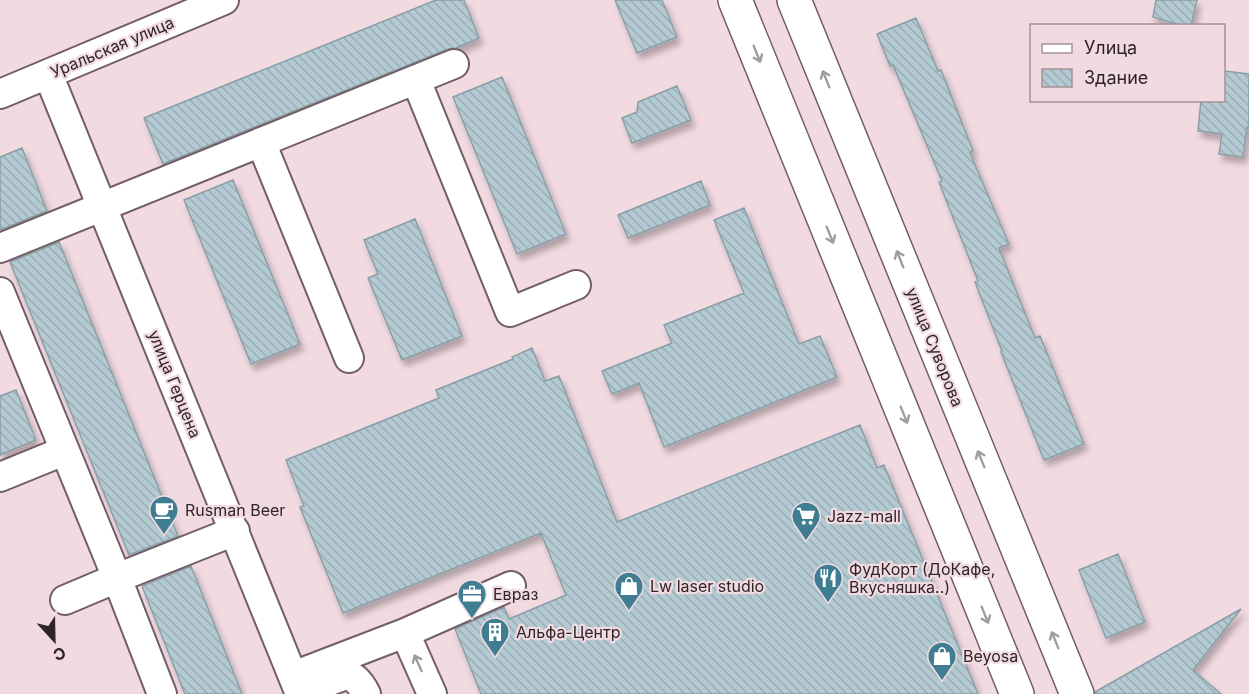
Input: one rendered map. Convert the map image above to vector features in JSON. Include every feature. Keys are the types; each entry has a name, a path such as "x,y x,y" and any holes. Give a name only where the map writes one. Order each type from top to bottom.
{"main road":[{"path":"735,0 1017,694"},
{"name":"улица Суворова","path":"794,0 1077,694"}],"street":[{"name":"Уральская улица","path":"0,94 224,0"},
{"path":"0,248 454,64"},
{"name":"улица Герцена","path":"48,74 298,688"},
{"path":"416,80 510,312 576,285"},
{"path":"261,142 349,358"},
{"path":"0,292 162,694"},
{"path":"0,477 64,451"},
{"path":"65,600 235,531"},
{"path":"298,688 354,675 405,633 511,586"},
{"path":"405,633 432,694"}],"building":[{"path":"436,0 464,0 479,38 163,164 144,118"},
{"path":"615,0 662,0 677,37 637,53"},
{"path":"1156,0 1197,0 1191,24 1176,24 1153,17"},
{"path":"916,18 938,71 941,70 973,151 970,153 1009,244 999,248 1035,338 1040,336 1084,444 1044,460 975,282 978,281 939,182 942,181 893,65 890,66 877,34"},
{"path":"1225,71 1249,74 1249,128 1247,127 1243,157 1219,154 1222,134 1198,131 1201,102 1225,102"},
{"path":"502,77 566,234 517,254 453,97"},
{"path":"677,86 691,120 632,143 622,118 637,112 638,102"},
{"path":"22,148 47,211 0,230 0,157"},
{"path":"233,180 300,344 251,364 184,200"},
{"path":"701,181 710,205 628,238 618,215"},
{"path":"744,208 799,344 820,336 837,377 664,447 639,383 612,394 602,371 672,343 664,325 744,293 714,220"},
{"path":"415,219 462,336 402,360 368,278 378,274 364,240"},
{"path":"59,242 178,536 129,555 10,262"},
{"path":"532,348 545,381 559,376 617,522 860,425 877,468 884,465 978,694 481,694 455,629 504,607 509,619 566,595 541,533 343,613 300,507 304,506 286,460 439,398 436,390 513,359 512,357"},
{"path":"16,390 36,440 0,455 0,396"},
{"path":"1118,554 1145,622 1106,638 1079,570"},
{"path":"191,566 242,694 185,694 142,586"},
{"path":"1241,609 1193,670 1221,694 1095,694 1095,692"}],"place":[{"name":"Rusman Beer","path":"164,536"},
{"name":"Jazz-mall","path":"806,542"},
{"name":"ФудКорт (ДоКафе, Вкусняшка..)","path":"828,604"},
{"name":"Lw laser studio","path":"629,612"},
{"name":"Евраз","path":"472,620"},
{"name":"Альфа-Центр","path":"495,658"},
{"name":"Beyosa","path":"942,682"}]}
